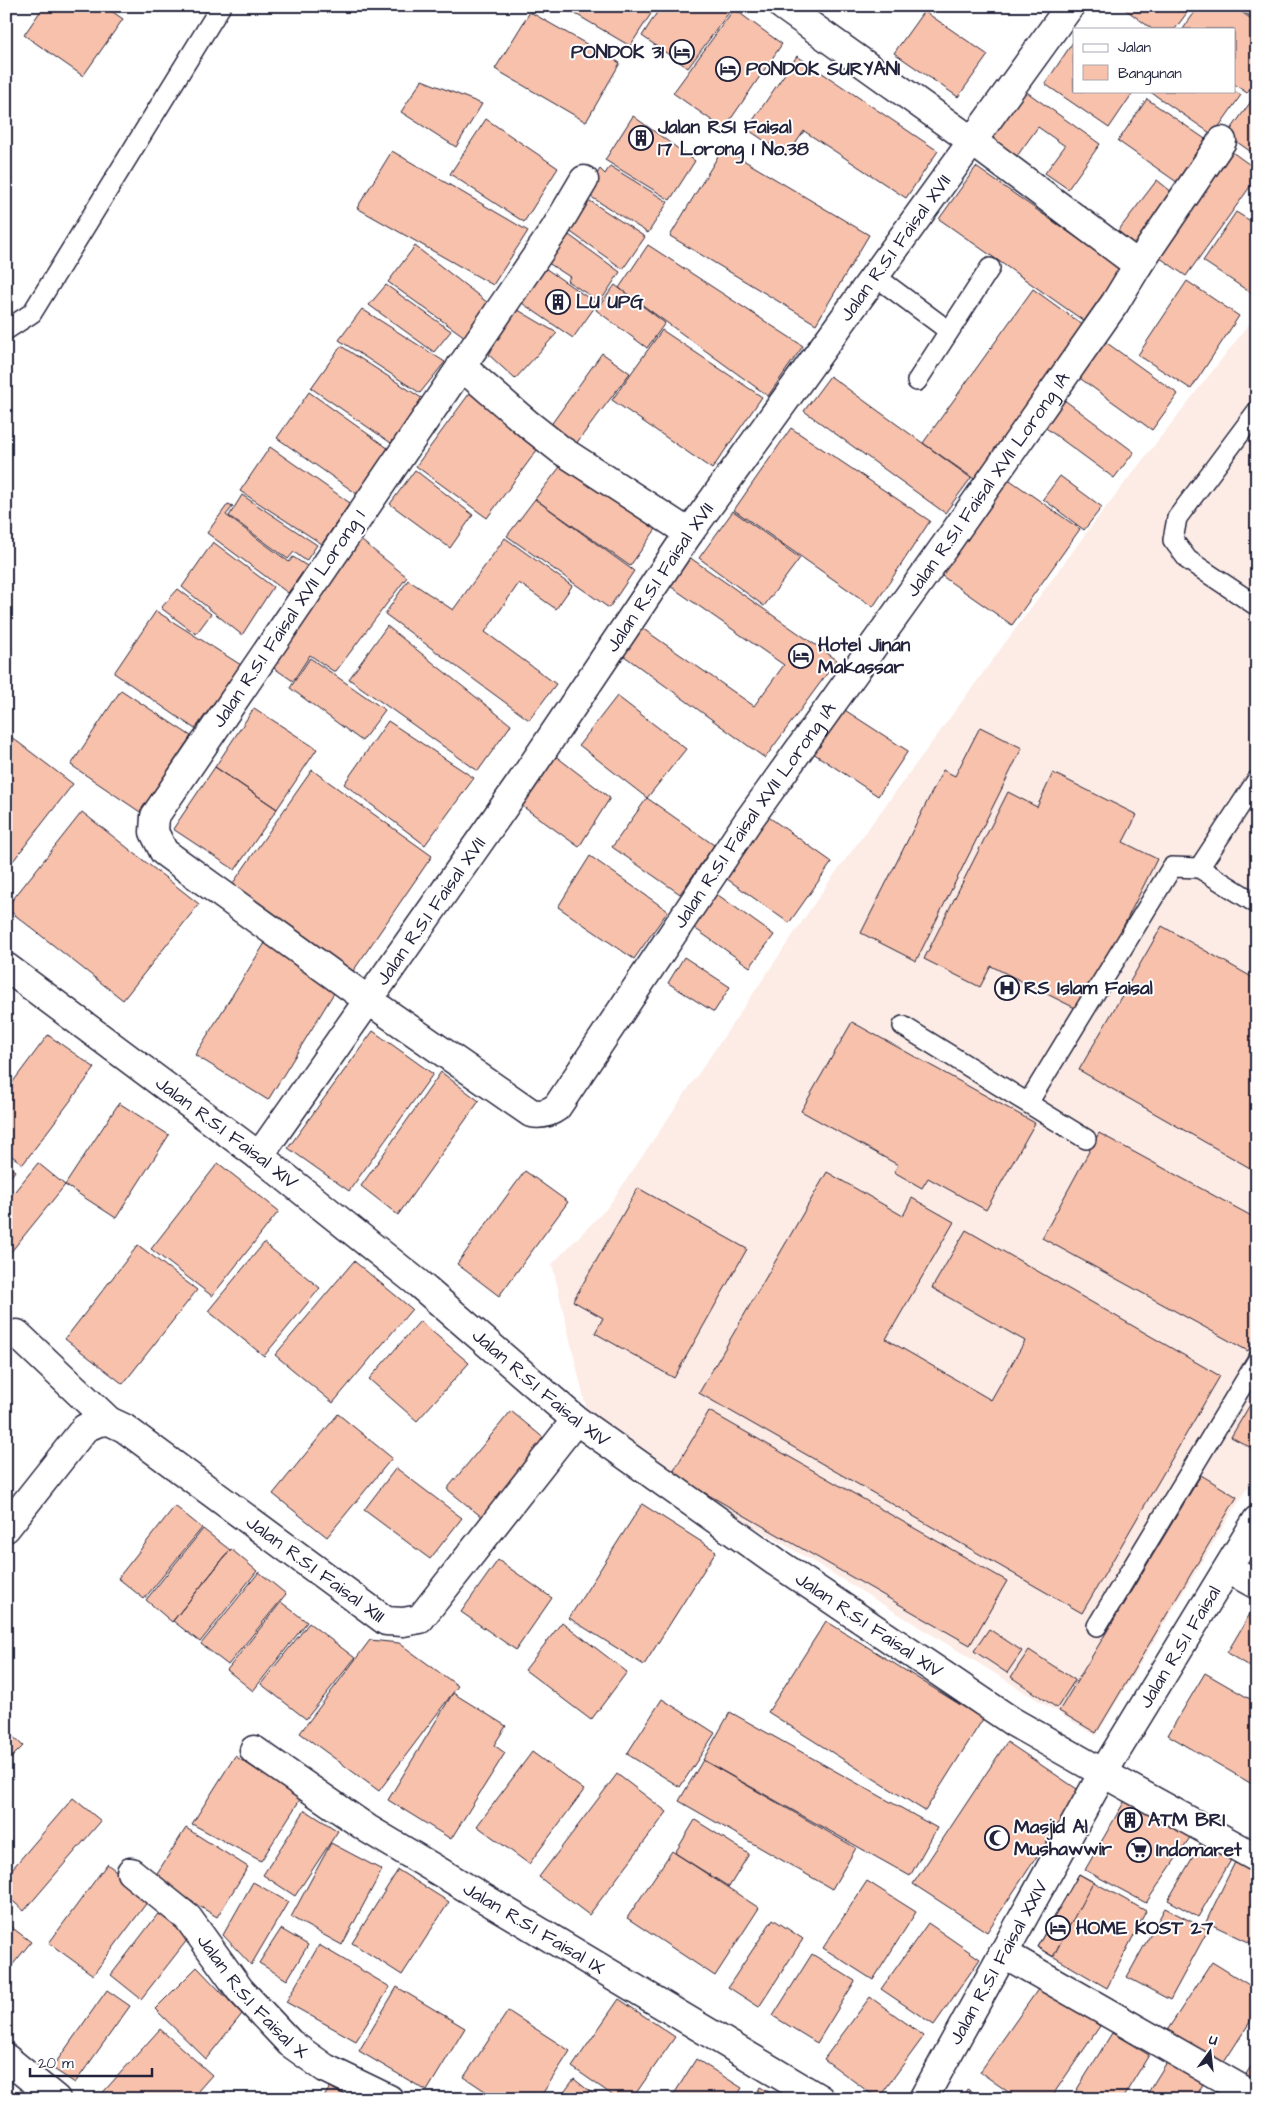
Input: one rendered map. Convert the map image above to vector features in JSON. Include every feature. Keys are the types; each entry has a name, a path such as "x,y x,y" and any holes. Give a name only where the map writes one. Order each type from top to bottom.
{"street":[{"path":"783,6 972,141 1138,266"},
{"name":"Jalan R.S.I Faisal XVII","path":"259,1156 522,781 689,533 1070,6"},
{"name":"Jalan R.S.I Faisal XVII Lorong 1A","path":"368,1000 532,1112 549,1113 558,1107 748,821 953,535 1109,311 1222,141"},
{"name":"Jalan R.S.I Faisal XVII Lorong 1","path":"368,1000 164,852 154,832 155,816 555,229 584,180"},
{"path":"461,366 561,450 689,533"},
{"name":"Jalan R.S.I Faisal XIV","path":"6,967 259,1156 419,1284 576,1420 784,1568 1005,1716 1103,1773 1257,1858"},
{"name":"Jalan R.S.I Faisal XIII","path":"17,1334 109,1421 124,1428 386,1621 403,1622 420,1619 576,1420"},
{"path":"6,1528 85,1428 99,1422 109,1421"},
{"name":"Jalan R.S.I Faisal","path":"1103,1773 1257,1520"},
{"path":"1228,1569 1257,1585"},
{"name":"Jalan R.S.I Faisal IX","path":"254,1750 368,1829 820,2099"},
{"name":"Jalan R.S.I Faisal XXIV","path":"923,2099 1103,1773"},
{"name":"Jalan R.S.I Faisal X","path":"131,1872 188,1918 240,1990 290,2043 325,2068 389,2099"},
{"path":"1003,1953 1257,2098"},
{"path":"6,2058 56,2099"}],"lane":[{"path":"6,330 32,313 221,6"},
{"path":"916,381 990,268"},
{"path":"875,276 950,331"},
{"path":"1257,411 1177,518 1173,540 1188,560 1257,606"},
{"path":"1199,868 1257,780"},
{"path":"1028,1103 1172,867 1199,868 1257,904"},
{"path":"903,1026 1086,1139"},
{"path":"1097,1626 1257,1361"}],"shaded area":[{"name":"RS Islam Faisal","path":"1257,314 1257,1472 1096,1736 822,1567 705,1498 589,1420 552,1264 607,1208 831,879 1095,521"}],"building":[{"path":"44,6 104,6 123,19 83,76 24,35"},
{"path":"562,6 656,6 630,46"},
{"name":"PONDOK 31","path":"661,6 733,7 688,68 642,36"},
{"path":"1121,6 1192,6 1176,28 1151,28"},
{"path":"1199,6 1233,6 1257,23 1257,79 1247,93 1236,85 1236,28 1184,28"},
{"path":"1235,6 1257,6 1257,21"},
{"name":"PONDOK SURYANI","path":"734,9 782,44 724,129 673,93"},
{"path":"924,11 988,55 958,97 894,53"},
{"path":"530,12 620,63 586,122 495,69"},
{"path":"1073,42 1073,92 1133,92 1109,128 1045,84"},
{"path":"797,56 938,151 906,198 804,131 787,156 747,129"},
{"path":"422,80 482,104 456,147 401,112"},
{"path":"1024,90 1100,144 1068,189 1045,173 1065,146 1038,127 1017,156 990,137"},
{"path":"1150,92 1236,92 1241,95 1213,135"},
{"path":"1257,93 1257,156 1227,135"},
{"path":"1147,99 1211,143 1181,185 1118,141"},
{"name":"Jalan RSI Faisal 17 Lorong 1 No.38","path":"633,116 695,161 670,200 605,160"},
{"path":"486,119 558,168 524,222 450,174"},
{"path":"723,148 869,235 816,324 670,236"},
{"path":"1228,149 1257,170 1257,177 1186,276 1153,253"},
{"path":"392,151 528,231 493,285 357,208"},
{"path":"610,166 668,202 648,233 585,193 600,169 605,174"},
{"path":"976,167 1121,269 1084,321 939,219"},
{"path":"1157,180 1178,197 1139,248 1118,231"},
{"path":"584,197 645,237 623,269 562,226"},
{"path":"1236,212 1257,225 1257,297 1203,261"},
{"path":"562,230 620,272 600,302 567,281 570,277 542,259"},
{"path":"648,245 803,346 768,396 619,288"},
{"path":"415,246 488,303 465,337 388,282"},
{"name":"LU UPG","path":"542,266 597,304 573,338 519,301"},
{"path":"1187,281 1239,316 1191,389 1138,355"},
{"path":"386,285 451,331 434,352 369,305"},
{"path":"615,285 665,323 647,348 596,310"},
{"path":"1033,289 1087,328 977,481 923,443"},
{"path":"513,307 557,333 515,379 489,355"},
{"path":"362,309 445,362 420,393 339,340"},
{"path":"662,330 762,397 712,469 612,400"},
{"path":"1100,338 1178,394 1152,430 1074,374"},
{"path":"341,346 423,399 391,443 311,388"},
{"path":"602,353 630,373 575,445 550,426"},
{"path":"830,376 971,478 945,513 804,411"},
{"path":"472,390 543,442 487,518 416,466"},
{"path":"309,392 389,449 357,494 277,438"},
{"path":"1059,396 1134,452 1114,478 1039,423"},
{"path":"791,428 930,521 873,607 734,510"},
{"path":"270,447 350,503 322,544 240,491"},
{"path":"563,463 658,526 630,566 535,499"},
{"path":"415,470 473,515 450,548 390,504"},
{"path":"1060,476 1102,507 1084,530 1043,499"},
{"path":"1007,478 1080,529 1012,625 939,574"},
{"path":"242,495 317,545 306,561 294,552 288,559 229,516"},
{"path":"535,499 634,571 609,608 507,536"},
{"path":"228,504 233,506 226,515 289,562 293,557 307,566 288,593 207,533"},
{"path":"733,511 800,558 764,606 699,558"},
{"path":"357,537 407,577 336,671 333,671 310,655 293,681 271,666"},
{"path":"505,538 572,586 556,609 519,583 485,632 556,684 529,720 385,614 408,580 453,610"},
{"path":"213,542 273,587 242,635 182,587"},
{"name":"Hotel Jinan Makassar","path":"689,557 837,660 765,758 620,653 639,626 754,706 784,665 670,586"},
{"path":"178,589 211,614 196,634 161,608"},
{"path":"156,611 241,665 195,729 114,673"},
{"path":"387,626 511,725 478,771 349,679"},
{"path":"310,658 385,710 362,741 290,688"},
{"path":"121,690 191,736 140,812 71,765"},
{"path":"617,696 686,749 647,798 579,745"},
{"path":"837,705 908,751 878,796 807,749"},
{"path":"254,708 317,749 277,809 215,767"},
{"path":"388,721 474,778 425,845 344,784"},
{"path":"980,727 1022,748 916,961 861,933 943,770 955,776"},
{"path":"6,733 73,784 6,870"},
{"path":"553,754 610,798 579,847 522,806"},
{"path":"215,767 277,809 235,870 173,829"},
{"path":"312,770 432,856 347,980 226,893"},
{"path":"1053,773 1137,815 1123,842 1157,859 1081,1011 991,966 980,987 924,959 1008,792 1037,807"},
{"path":"647,798 714,845 680,894 612,847"},
{"path":"82,812 199,904 123,1000 6,908"},
{"path":"763,813 832,862 789,923 720,874"},
{"path":"590,856 668,911 634,959 558,907"},
{"path":"711,890 774,935 750,967 687,923"},
{"path":"1162,926 1257,980 1257,1172 1079,1070"},
{"path":"265,943 337,988 268,1100 195,1055"},
{"path":"684,957 730,987 714,1012 668,983"},
{"path":"852,1022 1035,1123 986,1210 928,1178 922,1188 894,1172 898,1165 801,1111"},
{"path":"373,1031 433,1074 349,1191 288,1148"},
{"path":"48,1035 95,1068 23,1164 6,1152 6,1091"},
{"path":"441,1072 479,1101 398,1215 361,1186"},
{"path":"119,1103 169,1135 116,1218 65,1185"},
{"path":"1099,1133 1257,1219 1257,1335 1248,1351 1042,1238"},
{"path":"38,1163 65,1185 6,1258 6,1202"},
{"path":"218,1163 279,1211 212,1296 151,1249"},
{"path":"6,1164 15,1171 6,1183"},
{"path":"525,1171 568,1202 499,1296 457,1264"},
{"path":"827,1172 903,1216 912,1198 954,1222 886,1339 991,1400 1025,1341 932,1288 966,1230 1220,1376 1082,1613 699,1393"},
{"path":"638,1188 747,1249 674,1378 595,1333 603,1318 573,1301"},
{"path":"264,1243 320,1288 264,1356 208,1311"},
{"path":"138,1245 197,1290 123,1384 65,1339"},
{"path":"354,1261 412,1309 333,1403 275,1355"},
{"path":"420,1321 469,1363 417,1421 369,1379"},
{"path":"1257,1393 1257,1451 1231,1437"},
{"path":"511,1411 552,1445 488,1522 447,1489"},
{"path":"709,1411 1007,1581 970,1645 672,1474"},
{"path":"338,1414 392,1458 327,1537 273,1494"},
{"path":"396,1468 462,1518 430,1559 364,1510"},
{"path":"1201,1475 1237,1497 1096,1733 1059,1711"},
{"path":"642,1504 716,1551 644,1665 569,1618"},
{"path":"175,1506 202,1528 144,1599 118,1578"},
{"path":"203,1529 230,1550 172,1622 146,1600"},
{"path":"231,1549 257,1571 200,1642 173,1621"},
{"path":"498,1560 552,1598 516,1650 461,1612"},
{"path":"259,1572 286,1594 228,1665 201,1644"},
{"path":"281,1602 307,1622 253,1691 227,1670"},
{"path":"1257,1602 1257,1671 1227,1653"},
{"path":"826,1621 983,1719 925,1811 768,1712"},
{"path":"562,1622 627,1672 591,1720 525,1670"},
{"path":"309,1623 355,1658 306,1719 261,1684"},
{"path":"989,1629 1022,1651 1007,1673 974,1651"},
{"path":"370,1640 399,1643 458,1686 379,1791 300,1733"},
{"path":"1029,1650 1075,1680 1057,1708 1011,1677"},
{"path":"1205,1673 1257,1703 1257,1787 1168,1735"},
{"path":"453,1693 506,1726 494,1745 505,1753 451,1839 388,1800"},
{"path":"662,1699 715,1733 680,1787 627,1754"},
{"path":"730,1712 937,1828 910,1876 703,1760"},
{"path":"6,1730 23,1746 6,1763"},
{"name":"Masjid Al Mushawwir","path":"1007,1742 1080,1791 987,1932 913,1884"},
{"path":"532,1752 584,1790 529,1864 477,1826"},
{"path":"235,1756 301,1798 261,1861 192,1824"},
{"path":"703,1760 856,1848 832,1889 679,1801"},
{"path":"617,1774 667,1812 589,1915 539,1877"},
{"name":"Indomaret","path":"1131,1790 1195,1830 1146,1903 1085,1870"},
{"path":"73,1798 101,1821 24,1911 6,1895 6,1876"},
{"path":"305,1810 338,1831 295,1896 263,1875"},
{"name":"ATM BRI","path":"1128,1810 1140,1816 1132,1829 1120,1825"},
{"path":"695,1820 749,1854 729,1887 675,1853"},
{"path":"186,1828 248,1867 217,1917 154,1878"},
{"path":"331,1843 382,1870 342,1945 291,1917"},
{"path":"1201,1843 1231,1860 1198,1917 1168,1900"},
{"path":"672,1851 759,1908 715,1976 627,1918"},
{"path":"1236,1860 1257,1870 1257,1946 1206,1922"},
{"path":"107,1864 151,1897 93,1975 49,1943"},
{"path":"398,1870 449,1902 402,1975 352,1943"},
{"path":"1079,1874 1146,1911 1107,1988 1037,1947"},
{"name":"HOME KOST 27","path":"1079,1874 1093,1882 1053,1957 1037,1947"},
{"path":"867,1881 916,1912 873,1980 823,1948"},
{"path":"253,1882 288,1902 251,1965 223,1935"},
{"path":"164,1906 195,1930 141,1999 111,1975"},
{"path":"1165,1908 1208,1930 1170,2000 1127,1977"},
{"path":"773,1919 803,1939 759,2007 728,1987"},
{"path":"6,1923 31,1942 6,1973"},
{"path":"928,1923 980,1959 934,2025 881,1989"},
{"path":"281,1929 308,1945 287,1980 259,1963"},
{"path":"319,1945 390,1987 356,2041 286,2002"},
{"path":"812,1954 855,1981 817,2043 773,2016"},
{"path":"1212,1962 1257,1990 1257,2011 1221,2067 1166,2032"},
{"path":"197,1967 242,2014 206,2059 155,2009"},
{"path":"1041,1985 1100,2026 1050,2099 1018,2099 980,2072"},
{"path":"397,1987 465,2028 427,2091 359,2051"},
{"path":"107,1990 130,2006 75,2083 52,2068"},
{"path":"870,1997 924,2036 878,2099 824,2059"},
{"path":"619,1999 675,2037 632,2099 618,2099 572,2067"},
{"path":"508,2011 570,2051 539,2099 497,2099 464,2077"},
{"path":"160,2029 212,2075 191,2099 97,2099"},
{"path":"1112,2033 1149,2055 1122,2099 1071,2099"},
{"path":"1257,2056 1257,2082 1245,2076"},
{"path":"696,2059 742,2088 735,2099 671,2099"},
{"path":"1167,2062 1203,2084 1195,2099 1144,2099"},
{"path":"574,2079 599,2099 559,2099"},
{"path":"330,2087 350,2099 323,2099"},
{"path":"760,2087 781,2099 754,2099"},
{"path":"967,2089 985,2099 962,2099"}],"place":[{"name":"PONDOK 31","path":"682,52"},
{"name":"PONDOK SURYANI","path":"728,69"},
{"name":"Jalan RSI Faisal 17 Lorong 1 No.38","path":"641,138"},
{"name":"LU UPG","path":"558,302"},
{"name":"Hotel Jinan Makassar","path":"801,656"},
{"name":"RS Islam Faisal","path":"1007,988"},
{"name":"ATM BRI","path":"1130,1820"},
{"name":"Masjid Al Mushawwir","path":"997,1838"},
{"name":"Indomaret","path":"1139,1850"},
{"name":"HOME KOST 27","path":"1058,1928"}]}
